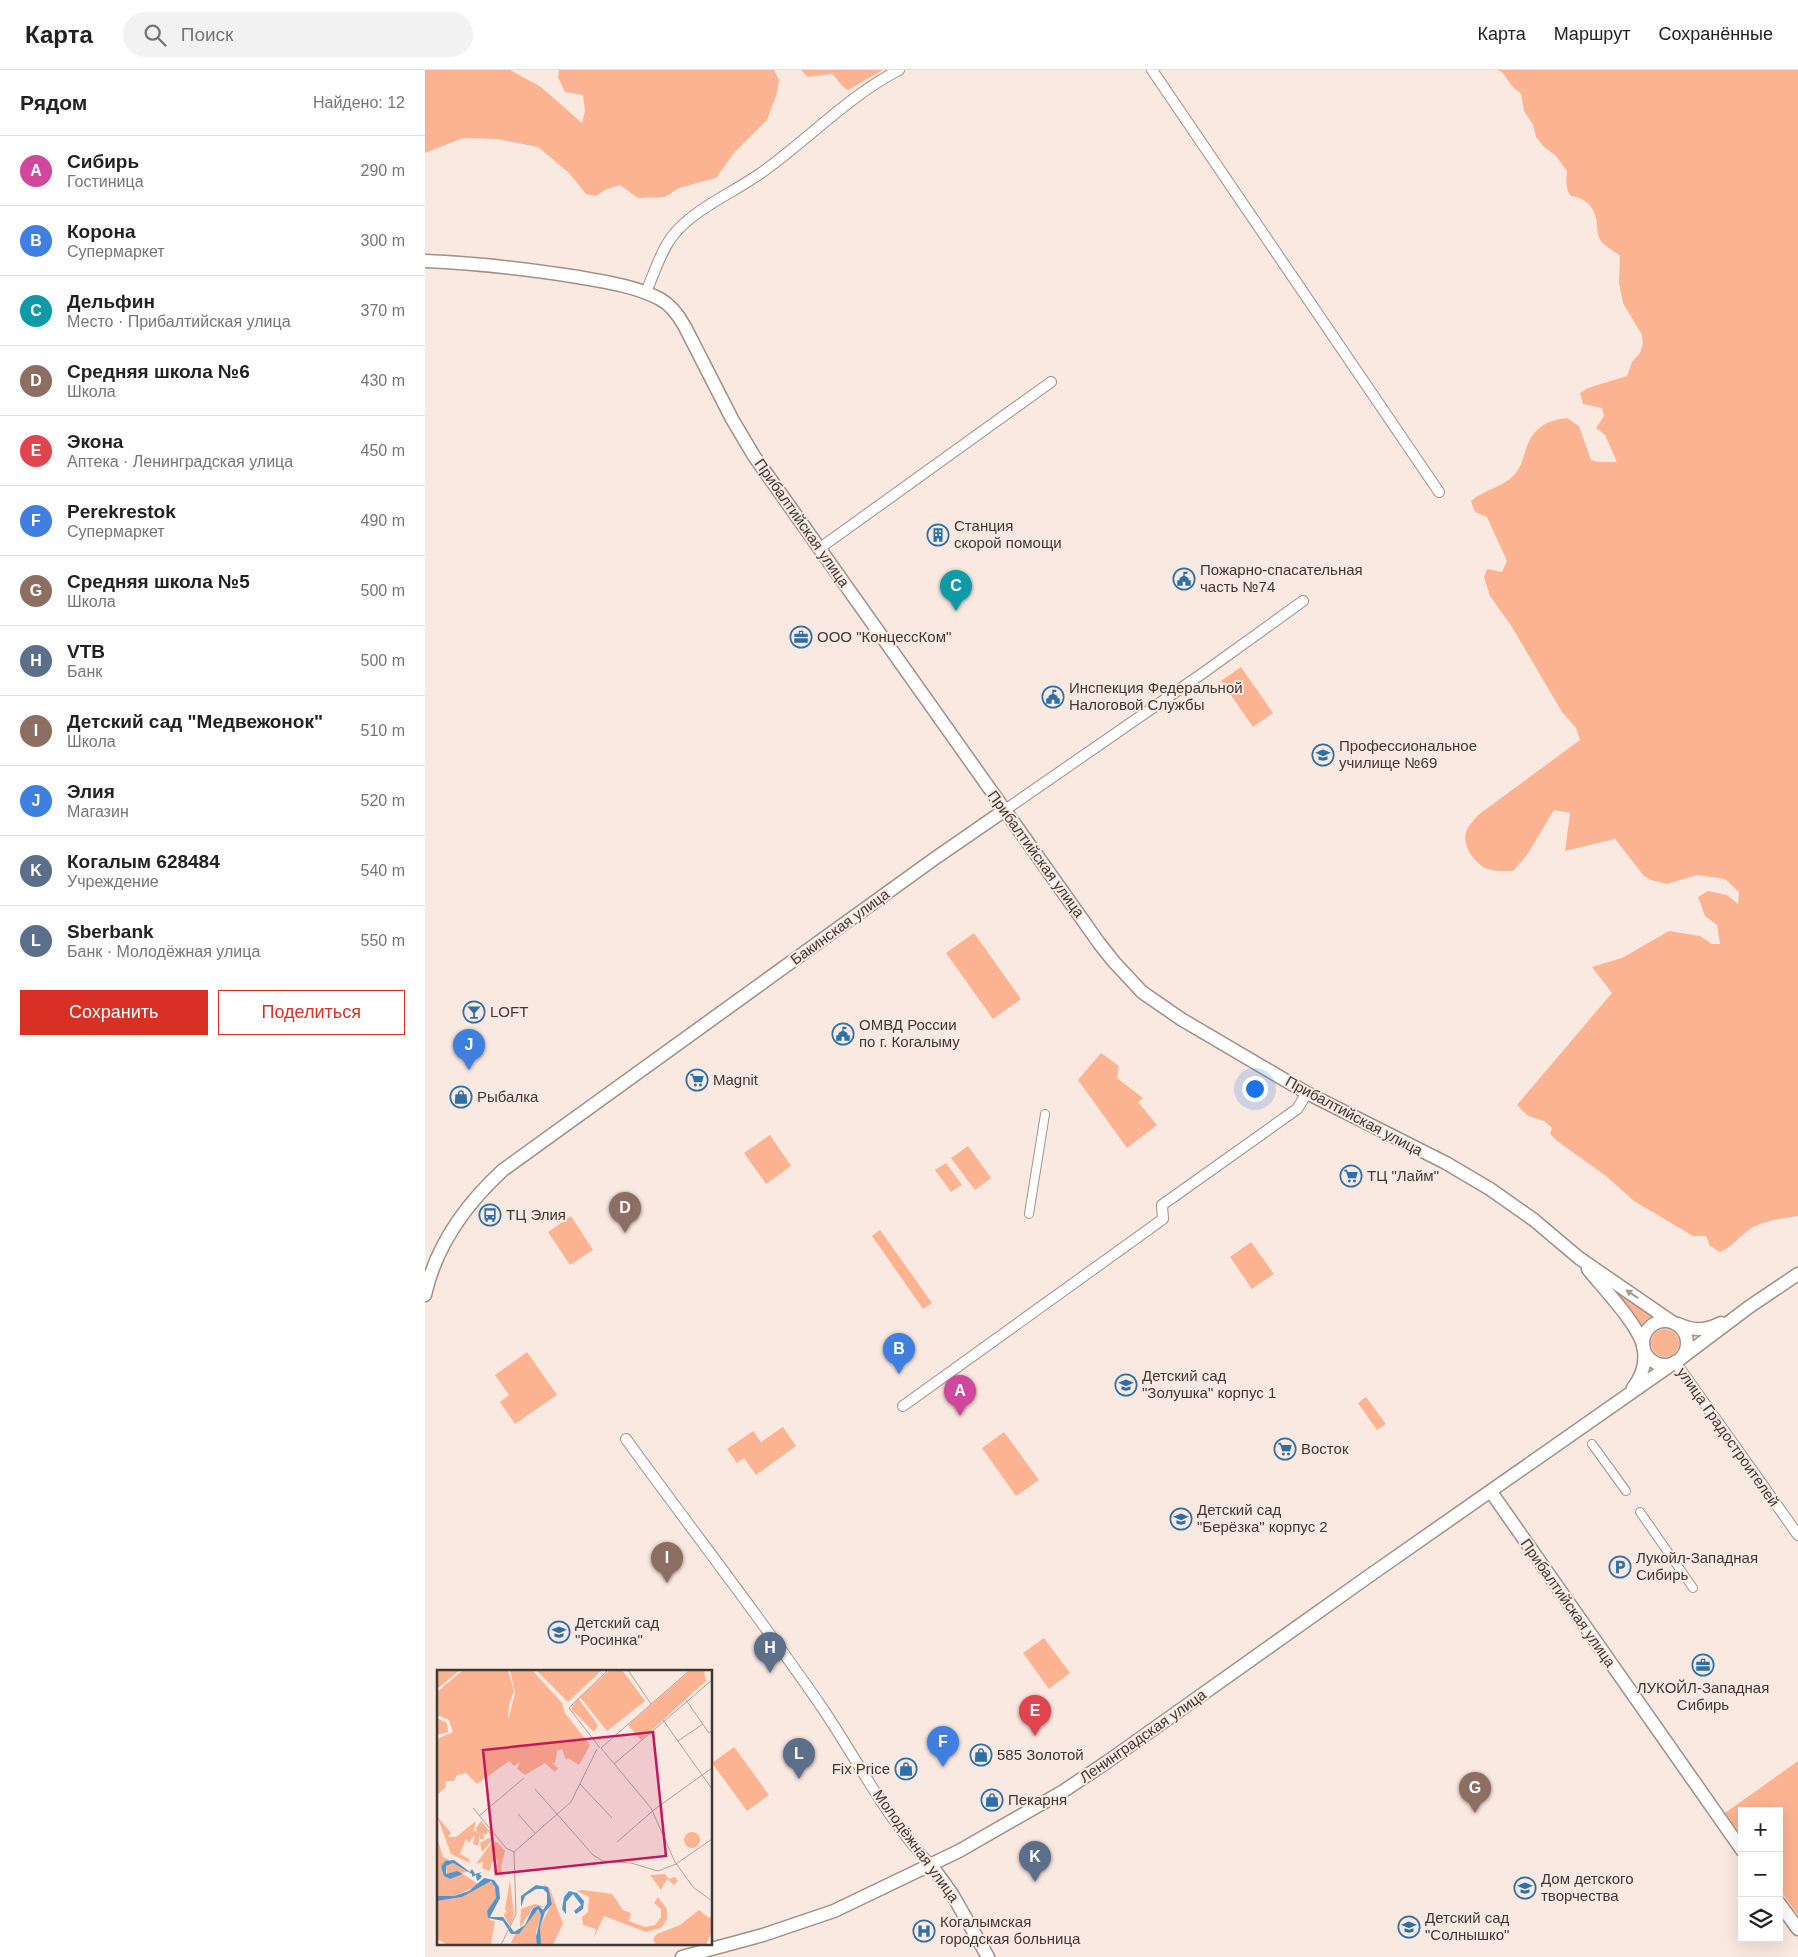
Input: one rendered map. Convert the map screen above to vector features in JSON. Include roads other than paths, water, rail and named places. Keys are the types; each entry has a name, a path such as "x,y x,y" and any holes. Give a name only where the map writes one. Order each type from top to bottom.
{"street":[{"path":"646,292 673,236 685,223 709,205 763,172 865,91 899,70"},
{"path":"1152,70 1439,492"},
{"name":"Прибалтийская улица","path":"425,262 485,264 525,269 606,282 646,292 662,300 680,317 742,437 1114,962 1142,992 1181,1019 1307,1093 1446,1163 1490,1189 1534,1220 1598,1275 1674,1323"},
{"path":"820,548 1051,382"},
{"name":"Бакинская улица","path":"425,1296 431,1272 448,1234 467,1207 503,1170 934,859 1198,677 1303,600"},
{"path":"903,1406 1163,1219 1162,1205 1297,1108 1307,1093"},
{"path":"1029,1214 1045,1114"},
{"path":"1491,1492 1798,1274"},
{"name":"Прибалтийская улица","path":"1598,1275 1633,1327 1643,1346"},
{"path":"1627,1395 1636,1384 1643,1370 1645,1334 1651,1325 1662,1321 1702,1330 1719,1324 1749,1307"},
{"path":"1643,1346 1647,1355 1655,1362 1665,1365 1678,1361 1686,1351 1687,1340 1683,1330 1674,1323"},
{"name":"улица Градостроителей","path":"1678,1361 1798,1535"},
{"name":"Молодёжная улица","path":"626,1439 773,1638 898,1824 952,1894 988,1957"},
{"path":"1592,1444 1626,1491"},
{"name":"Прибалтийская улица","path":"1491,1492 1738,1844"},
{"name":"Ленинградская улица","path":"682,1957 814,1919 856,1902 931,1865 1011,1822 1073,1786 1491,1492"},
{"path":"1640,1512 1693,1588"},
{"path":"1783,1908 1798,1929"}],"place":[{"name":"Станция скорой помощи","path":"938,535"},
{"name":"Пожарно-спасательная часть №74","path":"1184,579"},
{"name":"Дельфин","path":"956,611"},
{"name":"ООО \"КонцессКом\"","path":"801,637"},
{"name":"Инспекция Федеральной Налоговой Службы","path":"1053,697"},
{"name":"Профессиональное училище №69","path":"1323,755"},
{"name":"LOFT","path":"474,1012"},
{"name":"ОМВД России по г. Когалыму","path":"843,1034"},
{"name":"Элия","path":"469,1070"},
{"name":"Magnit","path":"697,1080"},
{"name":"Рыбалка","path":"461,1097"},
{"name":"ТЦ \"Лайм\"","path":"1351,1176"},
{"name":"ТЦ Элия","path":"490,1215"},
{"name":"Средняя школа №6","path":"625,1233"},
{"name":"Корона","path":"899,1374"},
{"name":"Детский сад \"Золушка\" корпус 1","path":"1126,1385"},
{"name":"Сибирь","path":"960,1416"},
{"name":"Восток","path":"1285,1449"},
{"name":"Детский сад \"Берёзка\" корпус 2","path":"1181,1519"},
{"name":"Лукойл-Западная Сибирь","path":"1620,1567"},
{"name":"Детский сад \"Медвежонок\"","path":"667,1583"},
{"name":"Детский сад \"Росинка\"","path":"559,1632"},
{"name":"ЛУКОЙЛ-Западная Сибирь","path":"1703,1665"},
{"name":"VTB","path":"770,1673"},
{"name":"Экона","path":"1035,1736"},
{"name":"585 Золотой","path":"981,1755"},
{"name":"Perekrestok","path":"943,1767"},
{"name":"Fix Price","path":"906,1769"},
{"name":"Sberbank","path":"799,1779"},
{"name":"Пекарня","path":"992,1800"},
{"name":"Средняя школа №5","path":"1475,1813"},
{"name":"Когалым 628484","path":"1035,1882"},
{"name":"Дом детского творчества","path":"1525,1888"},
{"name":"Детский сад \"Солнышко\"","path":"1409,1927"},
{"name":"Когалымская городская больница","path":"924,1931"}]}
